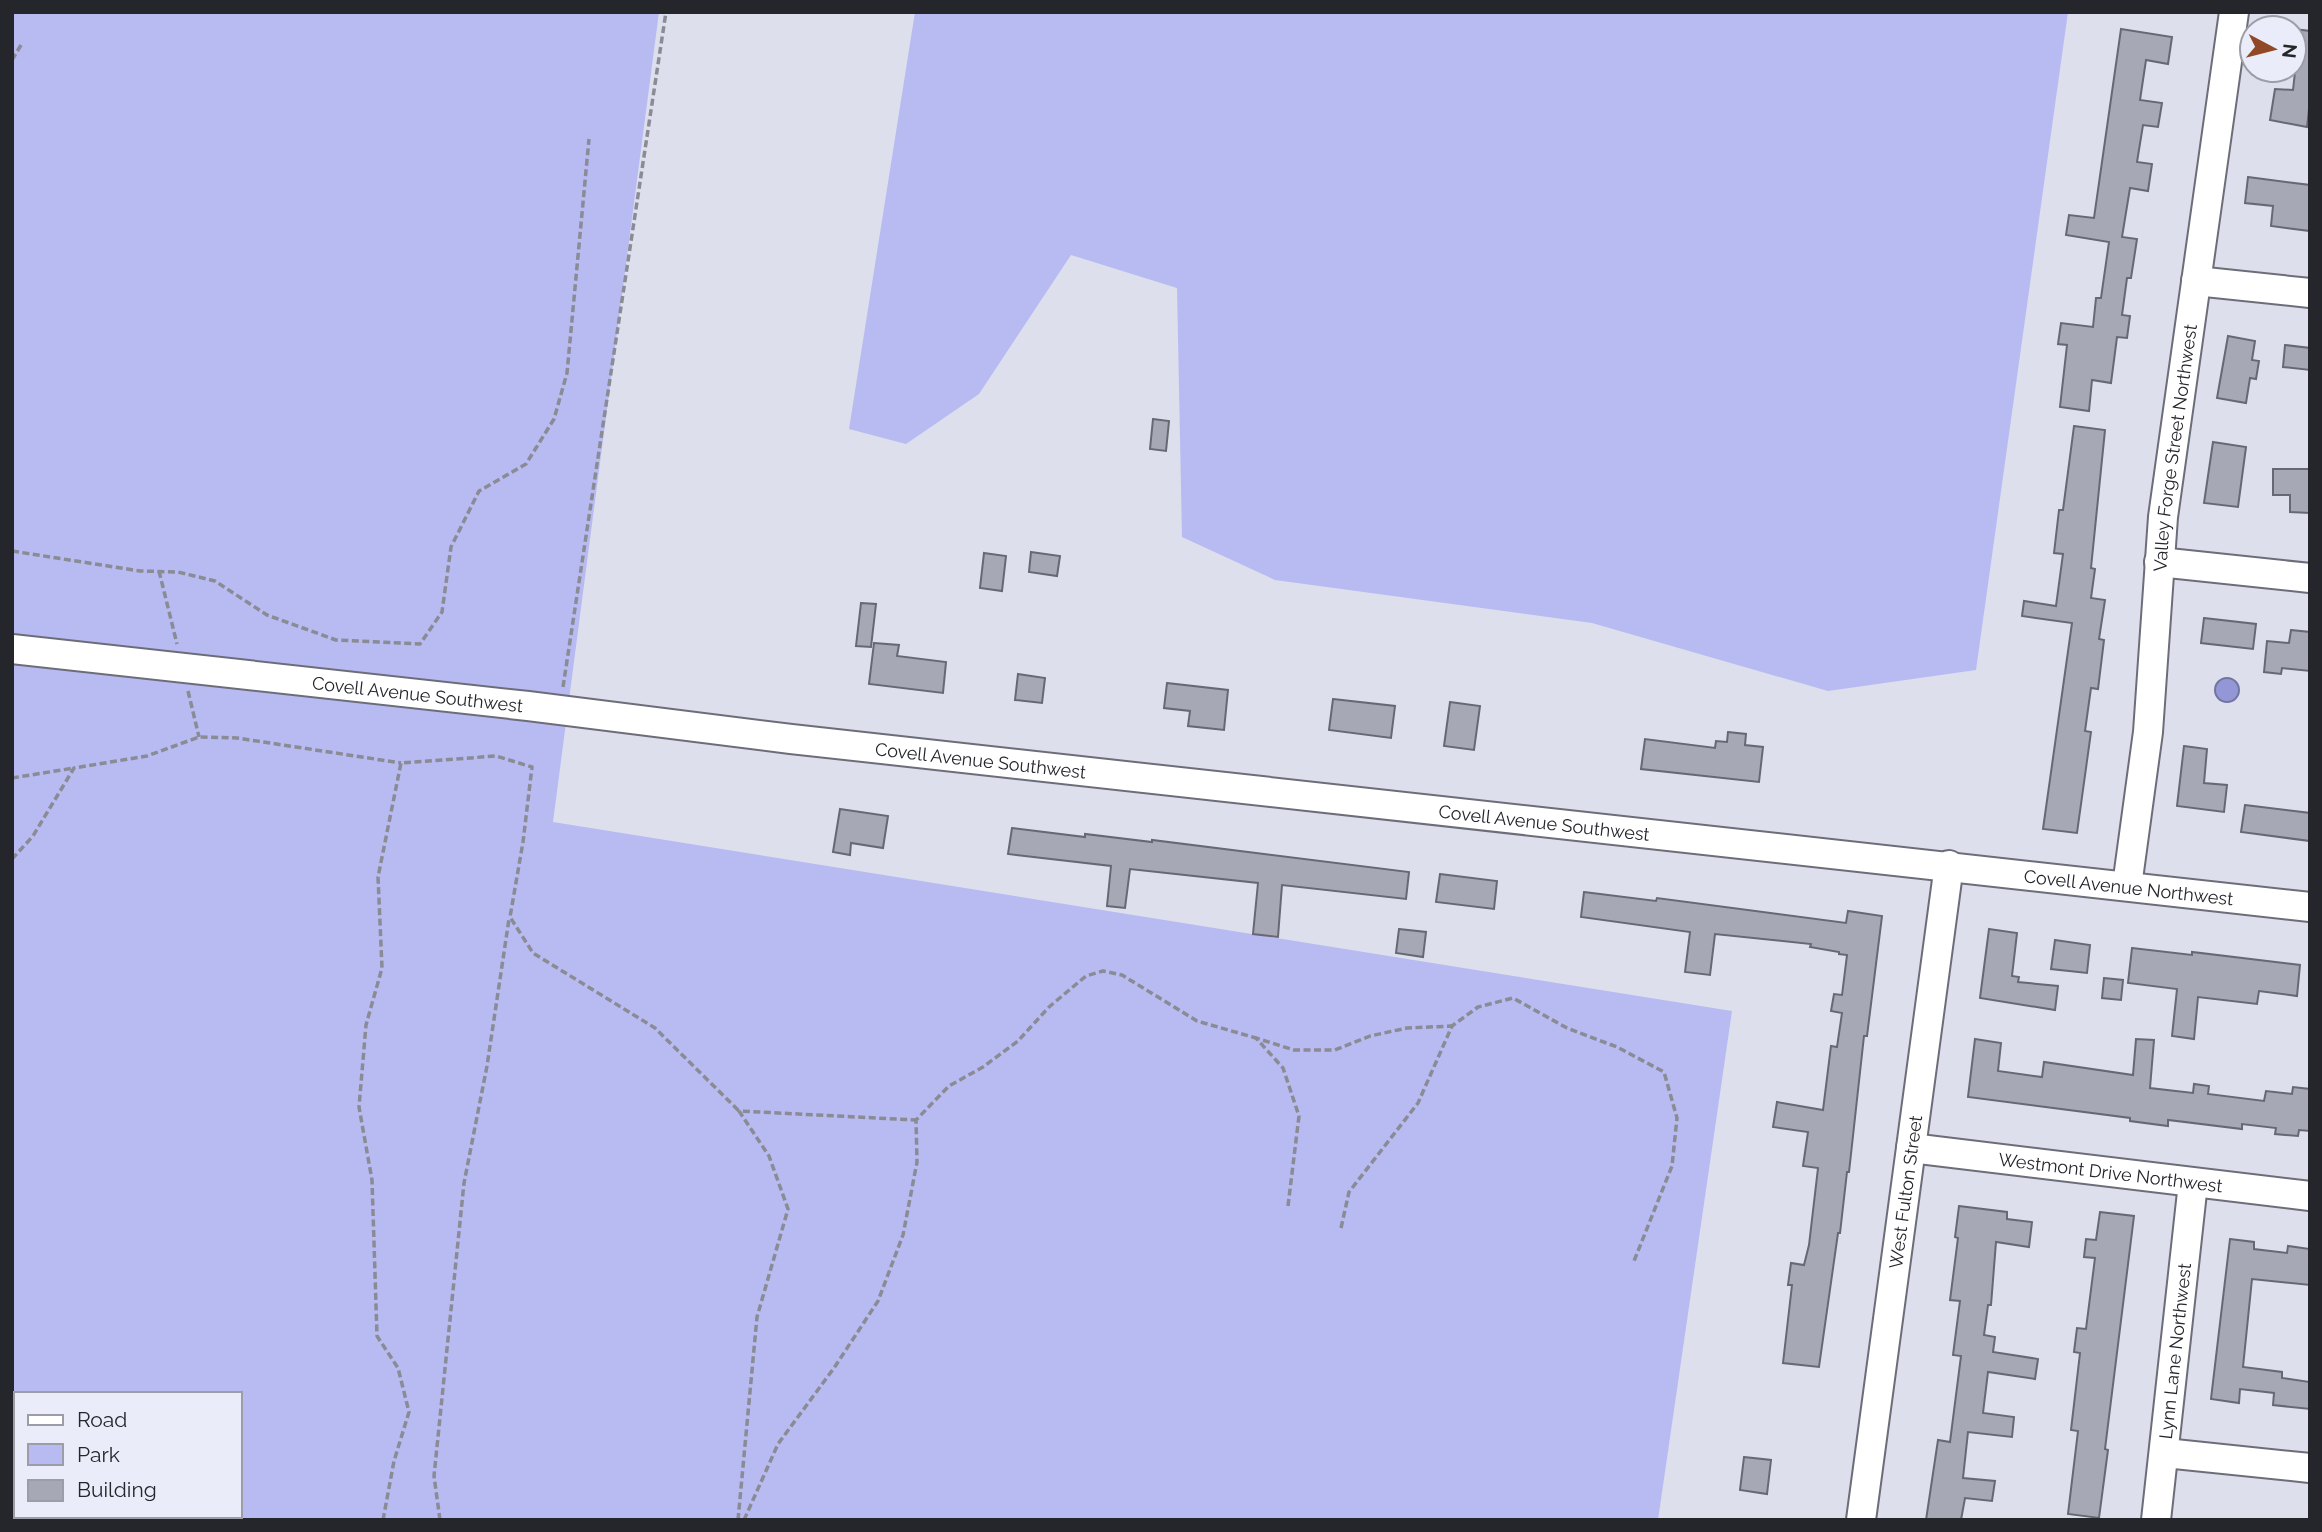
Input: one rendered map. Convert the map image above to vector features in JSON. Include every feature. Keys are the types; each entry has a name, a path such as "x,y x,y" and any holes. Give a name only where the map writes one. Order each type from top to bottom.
{"street":[{"name":"Valley Forge Street Northwest","path":"2127,886 2148,732 2163,517 2234,12"},
{"path":"2196,281 2310,293"},
{"path":"2159,562 2310,578"},
{"name":"Covell Avenue Southwest","path":"12,649 559,710 804,741 1949,865"},
{"name":"Covell Avenue Northwest","path":"1949,865 2310,906"},
{"name":"West Fulton Street","path":"1861,1520 1949,865"},
{"name":"Westmont Drive Northwest","path":"1911,1148 2310,1196"},
{"name":"Lynn Lane Northwest","path":"2156,1520 2193,1183"},
{"path":"2165,1452 2310,1468"}],"path":[{"path":"559,710 666,12"},
{"path":"12,60 21,45"},
{"path":"12,551 141,571 178,572 215,581 267,615 336,640 420,644 442,612 451,547 479,491 526,464 554,419 567,373 589,139"},
{"path":"159,571 178,650"},
{"path":"187,686 199,737"},
{"path":"12,778 147,756 199,737 237,738 401,763 496,756 532,767 523,842 464,1183 434,1476 440,1520"},
{"path":"383,1520 394,1461 409,1412 398,1368 377,1336 372,1180 359,1107 366,1025 382,968 378,877 401,763"},
{"path":"12,859 33,836 74,768"},
{"path":"510,917 533,953 655,1028 739,1111 769,1156 788,1209 757,1317 738,1520"},
{"path":"744,1520 778,1444 834,1368 878,1301 903,1236 917,1162 916,1120 949,1086 983,1067 1018,1041 1049,1007 1086,976 1103,971 1122,975 1196,1021 1294,1049 1335,1050 1370,1036 1407,1028 1452,1026"},
{"path":"1341,1228 1349,1192 1418,1103 1452,1026 1478,1007 1513,998 1567,1028 1617,1047 1664,1072 1677,1118 1672,1166 1634,1261"},
{"path":"1256,1038 1283,1068 1298,1116 1288,1206"},
{"path":"739,1111 916,1120"}],"green space":[{"path":"12,12 659,12 553,822 1732,1011 1658,1520 12,1520"},
{"path":"915,12 2068,12 1976,670 1828,691 1592,623 1275,580 1182,537 1177,288 1071,255 979,394 906,444 849,429"}],"shaded area":[{"path":"2222,678 2232,678 2239,685 2239,695 2232,702 2222,702 2215,695 2215,685"}],"building":[{"path":"2121,29 2172,37 2168,64 2146,60 2140,100 2162,103 2158,127 2143,125 2137,162 2152,164 2148,191 2130,188 2122,237 2137,239 2131,278 2127,278 2122,315 2130,316 2127,338 2117,337 2111,383 2092,380 2089,411 2060,407 2067,345 2058,344 2061,323 2093,327 2096,298 2101,298 2109,242 2066,235 2069,215 2094,218"},
{"path":"2310,31 2310,100 2307,127 2270,120 2275,89 2293,90 2294,84 2308,84"},
{"path":"2248,177 2310,185 2310,231 2271,226 2273,206 2245,203"},
{"path":"2228,336 2255,341 2252,360 2259,361 2256,379 2250,378 2246,403 2217,398"},
{"path":"2285,345 2310,348 2310,370 2283,367"},
{"path":"1153,419 1169,421 1166,451 1150,449"},
{"path":"2074,426 2105,430 2091,568 2095,569 2091,598 2105,600 2099,639 2104,640 2098,689 2091,688 2085,731 2091,732 2077,833 2043,829 2072,623 2022,616 2024,601 2056,606 2063,554 2054,553 2059,510 2063,510"},
{"path":"2213,442 2246,447 2238,507 2204,503"},
{"path":"2273,469 2310,469 2310,513 2290,512 2290,495 2273,495"},
{"path":"1031,552 1060,556 1057,576 1029,572"},
{"path":"984,553 1006,556 1002,591 980,588"},
{"path":"861,603 876,604 871,647 856,646"},
{"path":"2204,618 2256,624 2253,649 2201,643"},
{"path":"2291,630 2310,632 2310,671 2282,668 2281,674 2264,672 2267,641 2289,643"},
{"path":"874,643 899,645 897,656 946,662 943,693 869,684"},
{"path":"1018,674 1045,678 1042,703 1015,700"},
{"path":"1167,683 1228,690 1224,730 1188,726 1190,711 1164,708"},
{"path":"1333,699 1395,706 1391,738 1329,730"},
{"path":"1450,702 1480,706 1474,750 1444,746"},
{"path":"1728,732 1746,734 1745,745 1763,747 1759,782 1641,769 1645,739 1715,748 1716,741 1727,742"},
{"path":"2184,746 2207,749 2204,783 2227,785 2224,812 2177,806"},
{"path":"2245,805 2310,813 2310,841 2241,832"},
{"path":"840,809 888,816 883,848 851,843 850,855 833,852"},
{"path":"1012,828 1085,837 1085,834 1152,840 1409,872 1406,899 1282,885 1278,937 1253,934 1258,883 1130,869 1125,908 1107,906 1111,866 1008,854"},
{"path":"1440,874 1497,881 1494,909 1436,902"},
{"path":"1584,892 1656,901 1657,898 1846,923 1848,911 1882,916 1867,1036 1864,1036 1849,1172 1819,1367 1783,1363 1792,1285 1788,1285 1791,1263 1804,1265 1818,1168 1803,1166 1808,1132 1773,1127 1777,1102 1823,1110 1831,1046 1837,1047 1842,1013 1831,1011 1834,994 1842,995 1847,955 1810,947 1811,944 1715,934 1710,975 1685,972 1690,932 1581,917"},
{"path":"1399,929 1426,932 1423,957 1396,953"},
{"path":"1989,929 2017,933 2012,976 2019,977 2018,982 2058,986 2055,1010 1980,998"},
{"path":"2055,940 2090,945 2087,973 2051,969"},
{"path":"2132,948 2300,965 2297,996 2259,991 2257,1004 2198,997 2194,1039 2172,1036 2177,989 2128,983"},
{"path":"2104,978 2123,980 2121,1000 2102,998"},
{"path":"1975,1039 2001,1043 1998,1071 2042,1077 2044,1062 2133,1075 2136,1039 2154,1040 2150,1088 2193,1093 2194,1084 2209,1086 2208,1094 2264,1101 2266,1091 2292,1094 2293,1087 2310,1089 2310,1131 2299,1130 2298,1136 2275,1134 2276,1128 2242,1124 2242,1129 2168,1120 2168,1126 2130,1121 2130,1118 1968,1097"},
{"path":"1959,1206 2007,1212 2007,1219 2032,1222 2029,1247 1996,1242 1991,1305 1988,1305 1984,1335 1995,1337 1993,1352 2038,1359 2035,1379 1988,1372 1983,1413 2014,1417 2012,1437 1968,1432 1963,1478 1995,1481 1992,1501 1965,1498 1961,1520 1926,1520 1938,1440 1950,1442 1961,1356 1953,1355 1960,1301 1950,1300"},
{"path":"2100,1212 2134,1216 2099,1518 2068,1514 2078,1431 2071,1430 2080,1353 2074,1352 2077,1328 2086,1329 2095,1258 2084,1257 2086,1239 2096,1240"},
{"path":"2230,1239 2254,1242 2254,1249 2287,1253 2288,1246 2310,1249 2310,1285 2252,1279 2243,1367 2282,1372 2282,1378 2310,1382 2310,1409 2273,1405 2274,1393 2240,1389 2239,1403 2211,1399"},
{"path":"1744,1457 1771,1460 1767,1494 1740,1490"}]}
